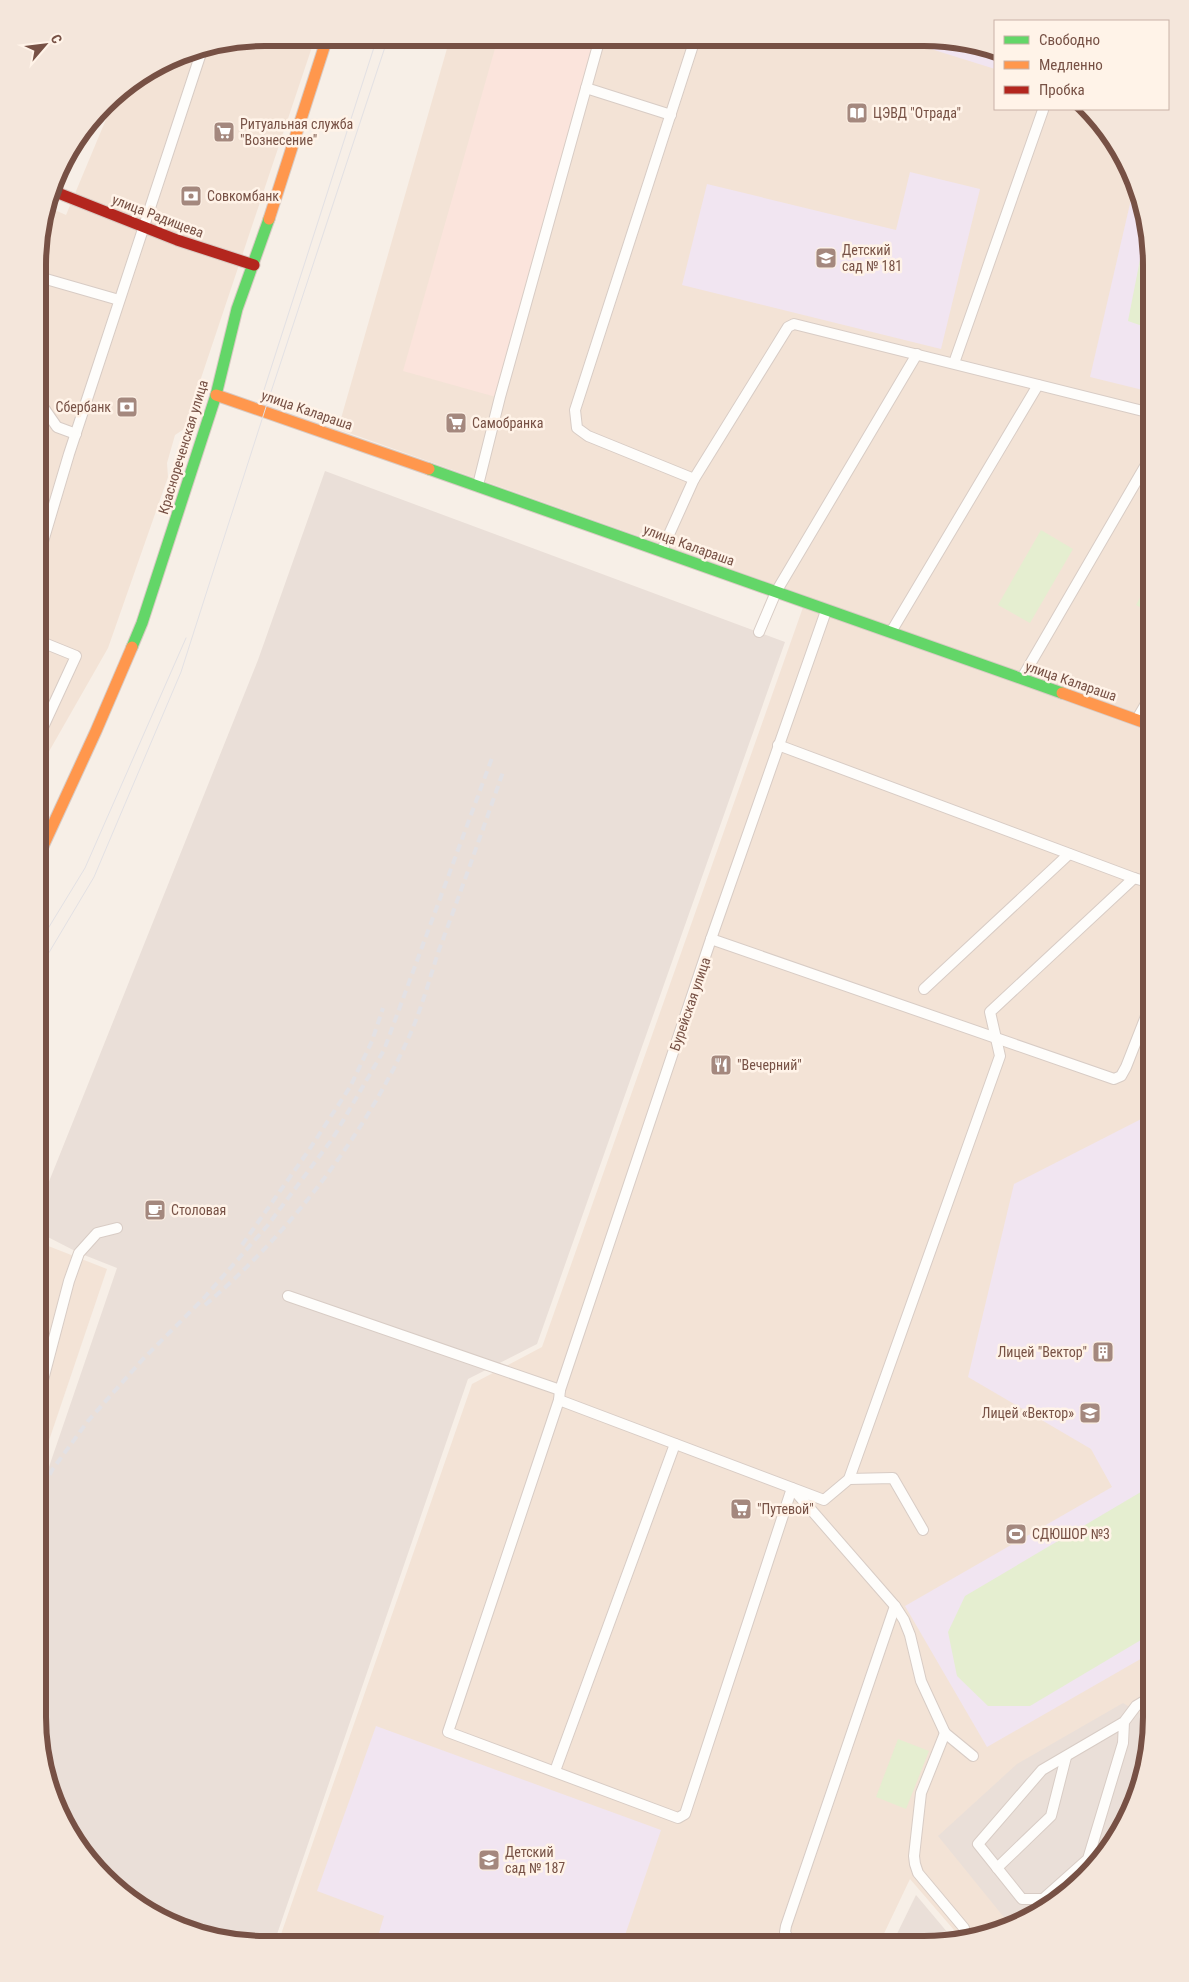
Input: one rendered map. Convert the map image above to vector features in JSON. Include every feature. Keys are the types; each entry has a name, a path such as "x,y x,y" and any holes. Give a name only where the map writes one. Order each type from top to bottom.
{"street":[{"name":"Краснореченская улица","path":"46,840 142,624 216,395 237,309 254,265 324,46"},
{"name":"улица Радищева","path":"59,193 143,227 222,256 254,265"},
{"name":"улица Калараша","path":"216,395 265,410 1143,722"}],"lane":[{"path":"478,486 500,397 598,46"},
{"path":"693,46 575,410 577,428 588,436 694,479"},
{"path":"46,531 119,300 200,57"},
{"path":"586,88 671,115"},
{"path":"954,363 1043,110"},
{"path":"46,279 119,300"},
{"path":"662,551 694,479 790,325 797,324 1143,411"},
{"path":"759,632 776,592 917,354"},
{"path":"891,632 1038,384"},
{"path":"46,411 57,426 76,434"},
{"path":"1022,679 1143,470"},
{"name":"Бурейская улица","path":"555,1771 448,1732 712,939 826,610"},
{"path":"46,644 76,656 46,721"},
{"path":"1137,720 1143,709"},
{"path":"778,745 1143,881"},
{"path":"924,989 1069,854"},
{"path":"288,1296 560,1395 675,1444 824,1500 849,1479 1000,1056 990,1012 1134,878"},
{"path":"712,939 1114,1080 1121,1076 1126,1067 1143,1024"},
{"path":"46,1369 69,1281 80,1253 97,1233 117,1228"},
{"path":"675,1444 555,1771 678,1818 685,1814 792,1488"},
{"path":"849,1479 893,1478 923,1530"},
{"path":"792,1488 895,1606 904,1620 910,1635 922,1681 945,1732 973,1756"},
{"path":"787,1936 786,1926 895,1606"},
{"path":"1124,1722 1123,1743 1088,1859 1043,1899 1022,1899 978,1844 1042,1770 1124,1722 1136,1706 1143,1702"},
{"path":"945,1732 921,1793 915,1843 915,1864 918,1872 964,1928"},
{"path":"997,1868 1051,1816 1066,1757"}],"shaded area":[{"path":"266,46 312,46 184,429 175,435 167,463 168,477 108,648 46,757 46,266 48,237 54,210 66,215 110,110 144,83 182,63 223,50"},
{"path":"448,46 923,46 966,50 994,58 994,110 1079,110 1106,144 1126,182 1139,223 1143,266 1142,1731 1139,1759 1131,1787 1120,1813 1106,1838 1079,1872 1057,1890 1033,1906 1007,1919 957,1933 910,1879 883,1936 280,1936 472,1384 542,1347 807,596 338,429"},
{"path":"496,46 593,46 496,397 403,371"},
{"path":"921,46 966,50 994,58 994,69"},
{"name":"Детский сад № 181","path":"910,172 980,189 941,349 682,285 707,184 896,230"},
{"path":"1132,197 1139,223 1143,266 1143,390 1090,377"},
{"path":"325,471 785,642 537,1344 468,1379 276,1936 223,1932 195,1924 169,1913 144,1899 110,1872 83,1838 63,1800 50,1759 46,1716 46,1476 117,1268 79,1253 46,1236 46,1189 258,660"},
{"name":"Лицей «Вектор»","path":"1143,1118 1143,1658 987,1747 905,1606 1112,1487 1091,1449 968,1377 1014,1184"},
{"path":"46,1245 107,1269 46,1449"},
{"path":"1123,1703 1143,1715 1139,1759 1131,1787 1120,1813 1106,1838 1079,1872 1057,1890 1033,1906 1006,1919 938,1836 1017,1764"},
{"name":"Детский сад № 187","path":"376,1726 661,1830 625,1936 378,1936 384,1916 317,1891"},
{"path":"916,1895 949,1934 923,1936 896,1936"}],"green space":[{"path":"1142,250 1143,326 1128,321"},
{"path":"1041,530 1073,549 1030,623 998,605"},
{"path":"1143,592 1143,609 1136,605"},
{"path":"1143,1491 1143,1639 1030,1706 988,1706 957,1676 948,1632 965,1596"},
{"path":"898,1739 929,1751 906,1809 876,1797"}],"tram line":[{"path":"264,390 374,46"},
{"path":"46,958 94,877 181,672 385,46"},
{"path":"46,932 85,868 186,638"}],"railway":[{"path":"46,1482 52,1470 88,1421 143,1359 204,1298 268,1225 333,1138 384,1050 492,758"},
{"path":"205,1305 236,1278 265,1248 321,1183 346,1148 390,1076 417,1018 439,950 503,772"},
{"path":"242,1245 309,1150 350,1087 372,1041 383,1008"}],"traffic: fast":[{"path":"132,647 142,623 216,395 237,309 269,219"},
{"path":"429,469 1062,693"}],"traffic: slow":[{"path":"269,219 324,46"},
{"path":"216,395 429,469"},
{"path":"46,840 132,647"},
{"path":"1062,693 1143,722"}],"traffic: jam":[{"path":"59,193 177,240 254,265"}],"place":[{"name":"ЦЭВД \"Отрада\"","path":"857,113"},
{"name":"Ритуальная служба \"Вознесение\"","path":"224,132"},
{"name":"Совкомбанк","path":"191,196"},
{"name":"Детский сад № 181","path":"826,258"},
{"name":"Сбербанк","path":"127,407"},
{"name":"Самобранка","path":"456,423"},
{"name":"\"Вечерний\"","path":"721,1065"},
{"name":"Столовая","path":"155,1210"},
{"name":"Лицей \"Вектор\"","path":"1103,1352"},
{"name":"Лицей «Вектор»","path":"1090,1413"},
{"name":"\"Путевой\"","path":"741,1509"},
{"name":"СДЮШОР №3","path":"1016,1534"},
{"name":"Детский сад № 187","path":"489,1860"}]}
